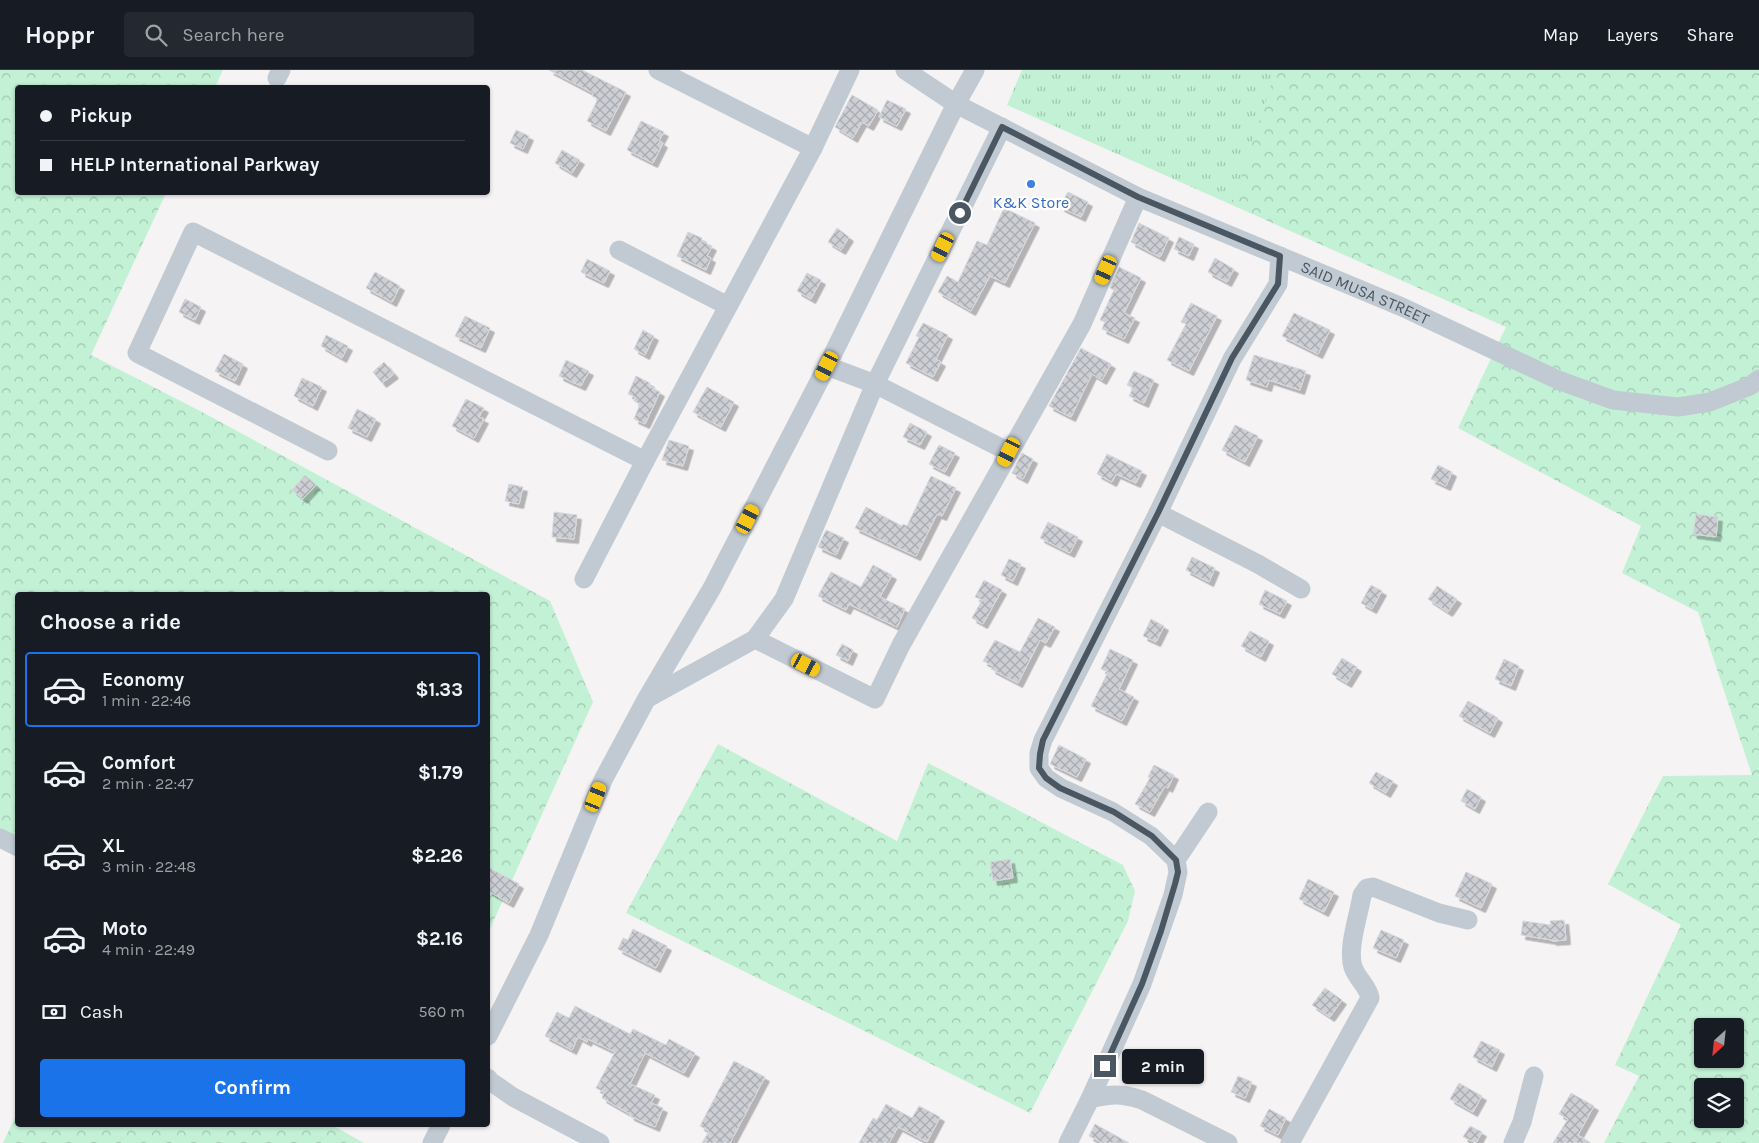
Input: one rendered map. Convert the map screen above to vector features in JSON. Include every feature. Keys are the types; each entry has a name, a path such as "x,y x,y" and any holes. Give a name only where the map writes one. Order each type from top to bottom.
{"street":[{"path":"658,70 813,148"},
{"path":"584,579 813,148 850,70"},
{"name":"SAID MUSA STREET","path":"905,70 956,104 1138,197 1402,307 1558,380 1613,400 1678,407 1710,402 1750,386 1759,379"},
{"path":"490,1032 539,935 603,780 647,698 712,588 827,366 974,70"},
{"path":"647,698 755,639 784,599 875,384 1002,127"},
{"path":"755,639 875,699 901,645 1082,324 1138,197"},
{"path":"328,451 137,353 192,232 645,461"},
{"path":"619,250 728,306"},
{"path":"1068,1143 1142,984 1173,896 1178,872 1176,860 1152,836 1114,812 1060,788 1046,778 1039,768 1043,740 1158,513 1232,358 1278,284 1280,256"},
{"path":"827,366 875,384 1009,452"},
{"path":"1158,513 1258,564 1301,589"},
{"path":"1176,860 1208,812"},
{"path":"0,838 15,846"},
{"path":"1290,1143 1370,998 1369,992 1355,972 1351,952 1362,894 1367,888 1373,887 1439,914 1468,920"},
{"path":"1513,1143 1522,1122 1534,1076"},
{"path":"490,1080 513,1097 600,1143"},
{"path":"1090,1099 1117,1094 1142,1100 1228,1143"},
{"path":"432,1143 440,1127"}],"green space":[{"path":"0,70 223,70 216,85 15,85 15,195 165,195 91,355 202,412 550,601 593,702 490,929 490,592 15,592 15,843 0,836"},
{"path":"1022,70 1278,70 1238,195 1232,205 1007,105"},
{"path":"1276,70 1759,70 1759,1143 1604,1143 1639,1076 1615,1065 1681,925 1608,884 1663,776 1752,775 1698,612 1622,573 1641,526 1458,428 1506,327 1232,205"},
{"path":"718,744 897,841 928,763 1123,865 1135,891 1128,921 1030,1113 626,913"},
{"path":"15,1117 15,1127 336,1127 364,1143 3,1143"}],"building":[{"path":"549,70 582,70 626,92 606,131 587,121 598,99 592,96 593,93"},
{"path":"852,95 878,110 869,126 862,122 853,138 835,127"},
{"path":"887,100 906,109 897,126 879,117"},
{"path":"641,121 664,132 659,141 663,143 653,163 627,150"},
{"path":"516,130 529,136 523,149 510,143"},
{"path":"562,150 580,160 572,173 555,163"},
{"path":"1068,192 1088,202 1081,217 1060,207"},
{"path":"1004,208 1035,223 1005,283 990,276 971,311 938,292 947,276 958,282 977,241 987,245"},
{"path":"1139,223 1169,238 1160,257 1131,242"},
{"path":"837,228 849,237 841,250 828,242"},
{"path":"688,232 702,238 701,241 712,246 707,256 711,258 706,270 677,256"},
{"path":"1179,237 1194,244 1189,256 1174,249"},
{"path":"1215,258 1234,269 1227,282 1208,272"},
{"path":"587,259 610,271 604,283 581,272"},
{"path":"1119,267 1141,278 1124,313 1135,318 1124,339 1102,329 1105,322 1100,320 1114,290 1110,288"},
{"path":"375,272 400,286 392,302 366,288"},
{"path":"807,273 821,280 811,299 797,291"},
{"path":"185,299 201,307 195,320 179,312"},
{"path":"1191,303 1217,316 1189,371 1167,360 1186,324 1181,322"},
{"path":"1294,313 1330,330 1318,354 1282,336"},
{"path":"465,316 490,328 481,348 455,336"},
{"path":"923,323 948,335 936,359 941,362 933,377 906,363 919,337 916,336"},
{"path":"643,330 654,336 645,355 634,349"},
{"path":"326,335 348,346 342,358 321,346"},
{"path":"1081,348 1111,364 1102,380 1092,374 1071,417 1049,406"},
{"path":"224,354 243,364 235,381 215,371"},
{"path":"1254,355 1306,371 1300,390 1269,380 1267,387 1246,380"},
{"path":"566,360 589,371 581,386 559,376"},
{"path":"384,362 394,374 382,383 373,372"},
{"path":"1134,371 1154,380 1144,403 1129,396 1133,388 1127,385"},
{"path":"636,376 650,383 649,386 660,392 645,424 634,419 640,404 634,401 635,397 628,394"},
{"path":"302,378 322,387 313,406 294,396"},
{"path":"707,387 734,402 721,427 693,412"},
{"path":"466,399 484,408 479,417 484,419 474,438 452,426"},
{"path":"357,409 376,419 367,437 348,428"},
{"path":"910,423 927,432 920,445 903,437"},
{"path":"1235,425 1258,436 1245,462 1222,450"},
{"path":"669,440 689,446 683,466 662,460"},
{"path":"939,445 955,453 945,472 929,464"},
{"path":"1022,453 1033,459 1023,479 1012,473"},
{"path":"1107,454 1142,471 1136,483 1116,474 1112,482 1097,474"},
{"path":"1438,465 1452,472 1446,486 1431,479"},
{"path":"305,475 316,485 303,499 292,490"},
{"path":"931,476 956,488 942,516 937,514 916,556 855,528 866,507 902,526 903,524 907,526"},
{"path":"509,484 523,487 519,504 505,501"},
{"path":"554,512 577,515 574,539 552,537"},
{"path":"1696,514 1718,517 1716,537 1693,534"},
{"path":"1048,522 1078,537 1070,553 1040,538"},
{"path":"826,530 844,538 836,555 818,547"},
{"path":"1192,557 1215,568 1209,582 1186,570"},
{"path":"1009,559 1021,564 1013,581 1001,575"},
{"path":"873,565 892,575 880,597 905,609 897,627 849,604 846,610 818,596 831,572 861,587"},
{"path":"984,580 1002,590 983,624 972,618 982,600 975,597"},
{"path":"1371,585 1382,591 1372,609 1361,603"},
{"path":"1437,586 1457,599 1448,612 1428,599"},
{"path":"1265,590 1287,601 1280,614 1259,604"},
{"path":"1038,618 1055,627 1046,643 1040,640 1018,683 991,669 993,666 983,661 995,640 1020,652"},
{"path":"1151,619 1164,626 1156,642 1143,636"},
{"path":"1250,631 1269,641 1261,657 1241,646"},
{"path":"842,644 853,650 848,661 836,655"},
{"path":"1110,649 1133,660 1119,689 1134,697 1122,721 1091,706 1108,672 1101,669"},
{"path":"1342,658 1357,667 1347,683 1332,674"},
{"path":"1504,659 1519,666 1511,686 1495,679"},
{"path":"1468,701 1498,718 1490,733 1459,716"},
{"path":"1059,745 1086,759 1077,777 1050,764"},
{"path":"1154,765 1174,775 1168,788 1165,786 1150,812 1135,804 1150,778 1148,777"},
{"path":"1376,772 1393,781 1386,793 1369,783"},
{"path":"1467,789 1481,797 1475,809 1461,801"},
{"path":"1010,859 1013,878 993,881 990,862"},
{"path":"490,868 519,884 509,903 490,892"},
{"path":"1466,872 1492,884 1481,908 1455,896"},
{"path":"1308,879 1334,892 1324,912 1299,899"},
{"path":"1564,920 1566,940 1552,941 1521,935 1523,921 1551,925 1550,921"},
{"path":"633,929 667,946 656,968 618,949 623,938 628,940"},
{"path":"1381,930 1404,940 1396,958 1373,948"},
{"path":"1325,988 1342,1000 1330,1017 1312,1005"},
{"path":"575,1006 630,1034 633,1029 666,1045 669,1039 695,1053 684,1073 645,1053 630,1084 655,1095 651,1103 663,1108 655,1127 630,1116 630,1114 602,1098 604,1092 596,1088 615,1052 588,1039 587,1042 578,1037 572,1050 545,1036 557,1012 569,1018"},
{"path":"1481,1041 1500,1050 1492,1067 1473,1057"},
{"path":"1166,1053 1183,1063 1174,1077 1158,1067"},
{"path":"734,1061 765,1077 730,1143 702,1143 709,1131 700,1126"},
{"path":"1238,1076 1252,1082 1245,1098 1231,1092"},
{"path":"1459,1083 1482,1096 1473,1112 1450,1099"},
{"path":"1571,1093 1594,1106 1578,1135 1591,1143 1553,1143 1568,1119 1559,1114"},
{"path":"886,1104 912,1118 919,1106 940,1117 927,1142 898,1127 889,1143 859,1143 873,1118 877,1120"},
{"path":"1269,1109 1286,1118 1278,1135 1260,1126"},
{"path":"1095,1124 1129,1143 1103,1143 1089,1136"},
{"path":"1470,1126 1482,1132 1476,1143 1463,1137"}],"place":[{"name":"K&K Store","path":"1031,184"}],"route":[{"path":"960,213 1002,127 1138,197 1280,256 1278,284 1232,358 1158,513 1043,740 1039,768 1046,778 1060,788 1114,812 1152,836 1176,860 1178,872 1173,896 1161,931 1142,984 1105,1066"}]}
